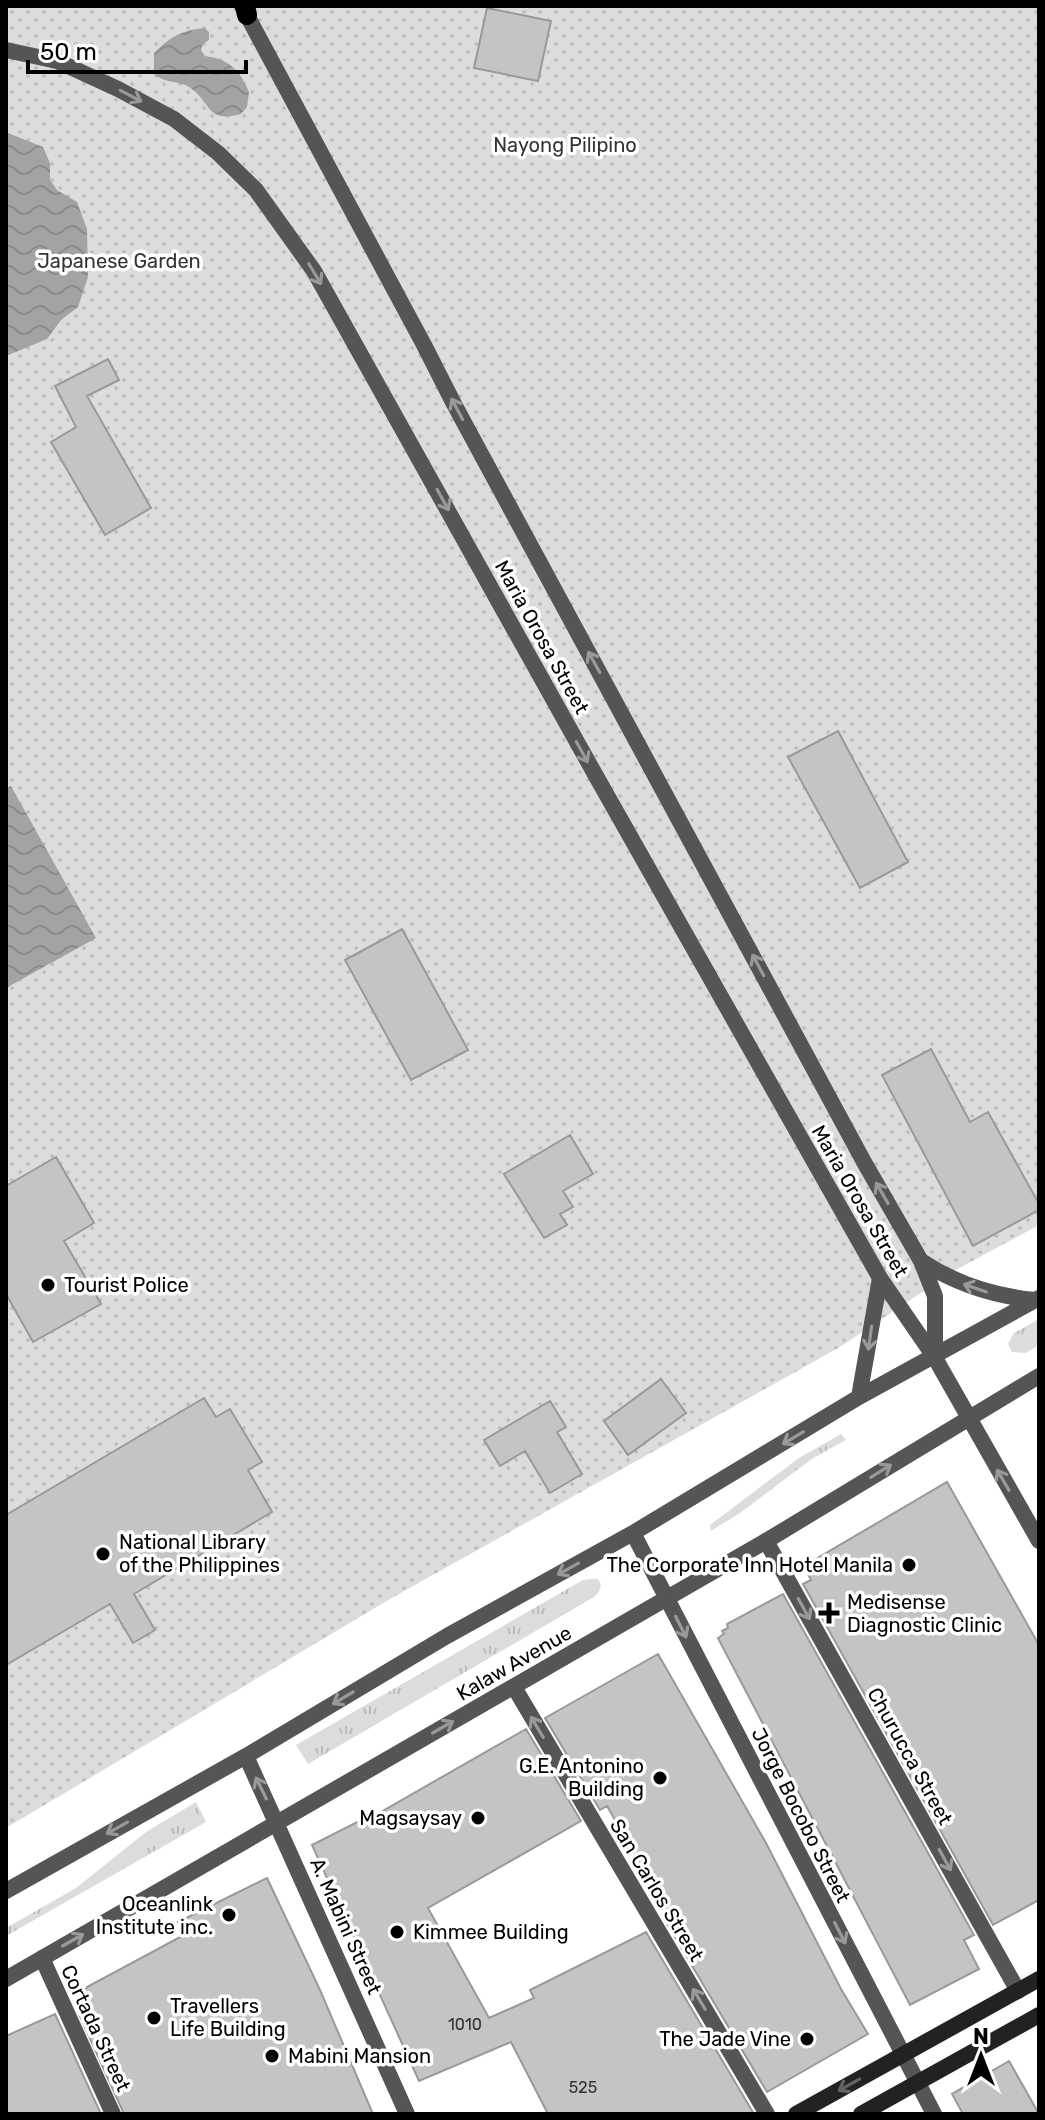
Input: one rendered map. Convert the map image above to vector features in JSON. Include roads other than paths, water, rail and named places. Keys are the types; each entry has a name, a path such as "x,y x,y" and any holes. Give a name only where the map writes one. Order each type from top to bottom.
{"main road":[{"path":"796,2114 1039,1979"},
{"path":"861,2114 1039,2015"}],"street":[{"name":"Maria Orosa Street","path":"245,9 461,418 864,1162 921,1261 935,1296 935,1358"},
{"name":"Maria Orosa Street","path":"6,50 57,61 174,119 228,162 256,190 287,230 314,271 382,391 880,1278 935,1358 1039,1541"},
{"path":"921,1261 948,1278 990,1293 1037,1299"},
{"path":"859,1397 880,1278"},
{"path":"6,1891 246,1756 447,1636 633,1533 859,1397 935,1358 1037,1299"},
{"name":"Kalaw Avenue","path":"6,1979 766,1541 1039,1376"},
{"name":"Jorge Bocobo Street","path":"633,1533 934,2114"},
{"name":"Churucca Street","path":"766,1541 1018,1991"},
{"name":"San Carlos Street","path":"514,1687 767,2114"},
{"name":"A. Mabini Street","path":"246,1756 407,2114"},
{"name":"Cortada Street","path":"42,1958 113,2114"}],"water":[{"path":"204,28 209,32 209,40 201,50 205,56 233,67 249,92 247,107 241,114 215,114 189,87 154,74 154,53 160,47 177,35"},
{"path":"6,134 43,147 50,163 50,180 57,190 77,202 87,229 88,277 78,307 61,320 47,339 6,356"},
{"path":"11,786 96,938 6,988 6,788"}],"place":[{"name":"Tourist Police","path":"48,1285"},
{"name":"National Library of the Philippines","path":"103,1554"},
{"name":"The Corporate Inn Hotel Manila","path":"909,1565"},
{"name":"Medisense Diagnostic Clinic","path":"829,1613"},
{"name":"G.E. Antonino Building","path":"660,1778"},
{"name":"Magsaysay","path":"478,1818"},
{"name":"Oceanlink Institute inc.","path":"229,1915"},
{"name":"Kimmee Building","path":"397,1932"},
{"name":"Travellers Life Building","path":"154,2018"},
{"name":"The Jade Vine","path":"807,2039"},
{"name":"Mabini Mansion","path":"272,2056"}],"park label":[{"name":"Nayong Pilipino","path":"565,145"},
{"name":"Japanese Garden","path":"119,261"}]}
